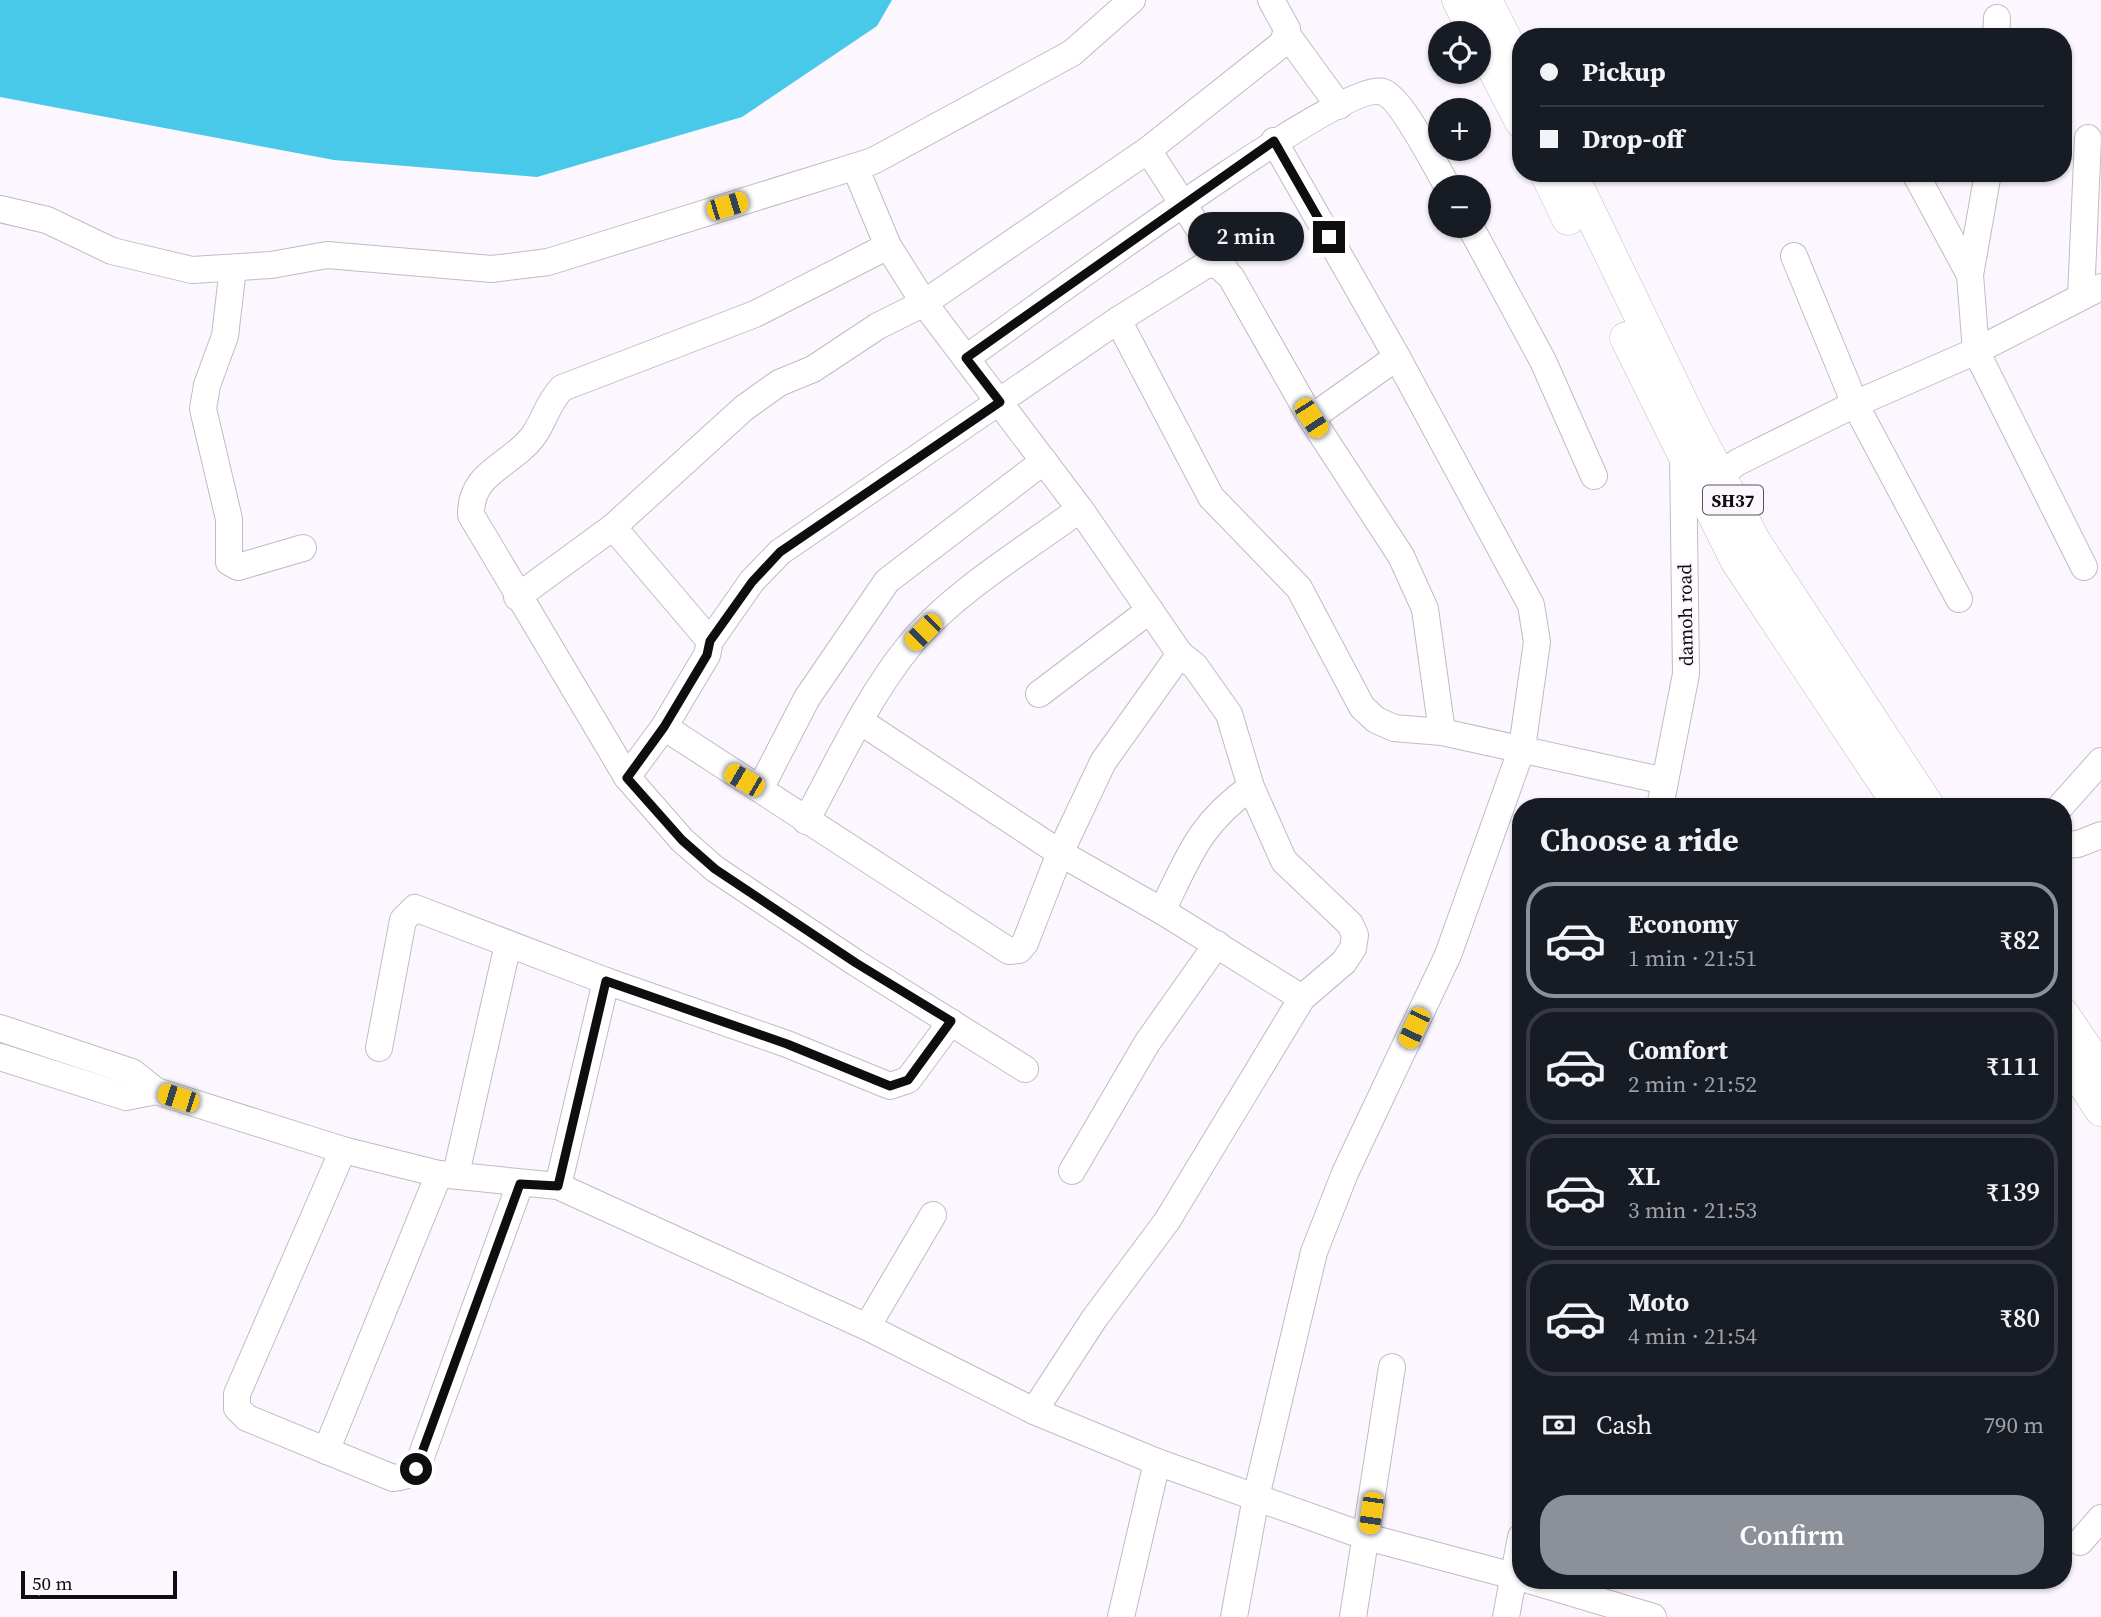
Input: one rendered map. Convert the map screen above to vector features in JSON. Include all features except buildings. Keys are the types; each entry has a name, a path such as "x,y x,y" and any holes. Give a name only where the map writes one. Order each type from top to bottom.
{"main road":[{"path":"1458,0 1469,21"},
{"path":"1486,0 1512,51"},
{"path":"1491,64 1512,105"},
{"name":"SH37","path":"1550,182 1683,457 1709,481 1755,542 1922,798"},
{"name":"SH37","path":"1575,182 1692,423 1736,560 1894,798"},
{"path":"2072,1027 2101,1070"},
{"path":"2072,1067 2101,1111"}],"street":[{"path":"0,209 47,220 112,251 192,270 271,265 327,255 492,269 548,262 873,161 1072,53 1132,0"},
{"path":"1271,0 1288,36 1339,106"},
{"path":"517,597 613,527 744,408 779,383 813,369 878,327 924,303 1148,150 1288,36"},
{"path":"966,358 1274,141 1365,92 1383,92 1396,102 1441,175"},
{"path":"1709,481 1855,404 1976,351 2091,292 2088,138"},
{"path":"1234,1617 1256,1497 1314,1252 1345,1173 1448,955 1522,748 1537,642 1531,605 1398,357 1274,141"},
{"path":"1148,150 1225,269 1311,418 1401,556 1425,609 1442,732"},
{"path":"855,167 888,246 924,303 1080,509 1180,654 1195,666 1229,714 1251,787 1284,861 1350,924 1355,935 1353,948 1344,962 1302,998 1167,1221 1094,1319 1034,1411"},
{"path":"1920,182 1970,275"},
{"path":"1986,182 1970,275 1976,351 2084,567"},
{"path":"1476,238 1543,361 1594,476"},
{"path":"888,246 755,314 562,388 548,403 534,435 484,480 471,497 471,515 517,597 627,778 682,840 715,869 856,963 1024,1069"},
{"path":"1794,256 1855,404 1959,599"},
{"path":"627,778 664,727 707,655 710,641 752,582 780,552 1118,320 1206,265 1217,264 1225,269"},
{"path":"233,268 225,336 207,385 203,409 229,519 229,562 235,567 250,565 303,548"},
{"path":"1118,320 1212,497 1298,588 1362,707 1376,720 1394,727 1442,732 1522,748 1662,794"},
{"path":"1311,418 1398,357"},
{"name":"damoh road","path":"1662,794 1685,674 1683,457 1692,423"},
{"path":"760,789 807,698 887,581 1044,461"},
{"path":"806,821 860,721 910,646 950,606 1080,509"},
{"path":"613,527 710,641"},
{"path":"1039,694 1150,610"},
{"path":"664,727 1009,951 1018,950 1025,943 1060,853 1103,762 1180,654"},
{"path":"860,721 1060,853 1162,911 1302,998"},
{"path":"2068,798 2101,761"},
{"path":"1162,911 1202,831 1224,806 1251,787"},
{"path":"2072,844 2101,835"},
{"path":"379,1048 403,920 408,912 415,908 606,981 787,1044 890,1086 908,1080 951,1021"},
{"path":"326,1451 447,1174 508,944"},
{"path":"1072,1171 1147,1043 1217,944"},
{"path":"558,1186 606,981"},
{"path":"0,1028 132,1072 156,1091 343,1150 447,1174 558,1186 867,1327 1034,1411 1157,1462 1367,1537 1512,1576"},
{"path":"0,1057 126,1097 156,1091"},
{"path":"343,1150 237,1394 237,1408 247,1418 393,1478 406,1477 416,1469 520,1184"},
{"path":"867,1327 933,1215"},
{"path":"1353,1617 1392,1367"},
{"path":"1121,1617 1157,1462"},
{"path":"2080,1542 2101,1518"},
{"path":"1506,1617 1517,1589"},
{"path":"1558,1589 1653,1617"}],"water":[{"path":"0,0 892,0 877,26 742,117 537,177 334,160 0,97"}],"route":[{"path":"416,1469 520,1184 558,1186 606,981 787,1044 890,1086 908,1080 951,1021 856,963 715,869 682,840 627,778 664,727 707,655 710,641 752,582 780,552 1000,402 966,358 1274,141 1329,237"}]}
